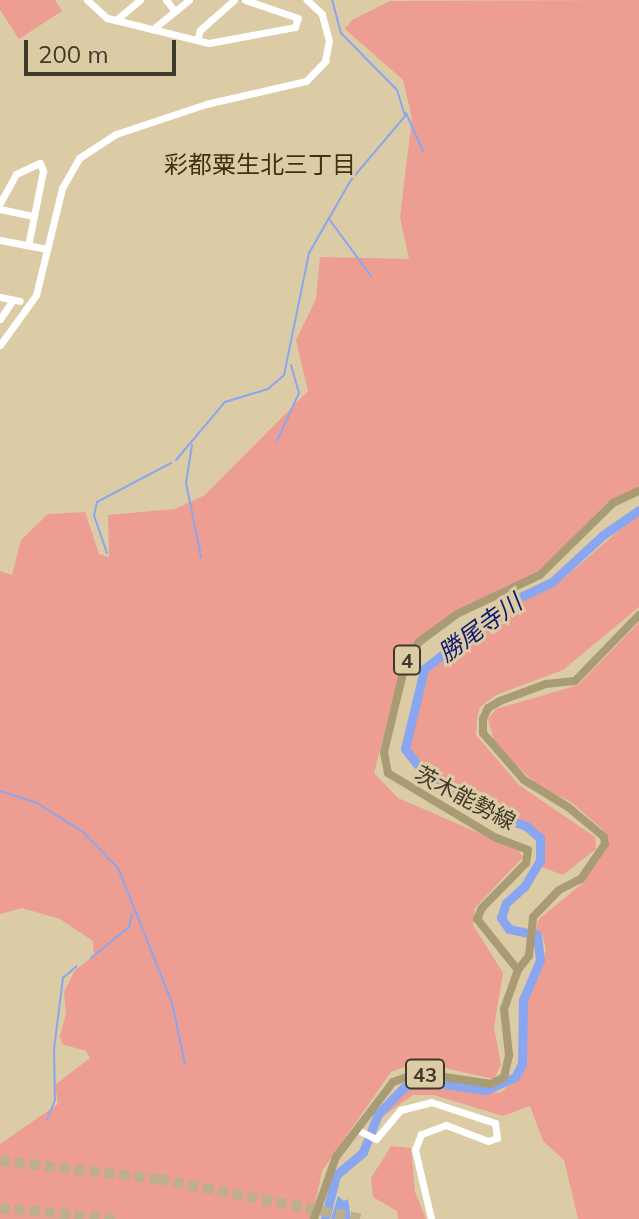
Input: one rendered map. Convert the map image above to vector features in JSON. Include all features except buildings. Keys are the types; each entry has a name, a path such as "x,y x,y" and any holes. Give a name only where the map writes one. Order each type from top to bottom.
{"main road":[{"name":"茨木能勢線","path":"639,491 613,503 540,575 457,614 419,642 404,669 384,752 388,773 496,838 528,850 526,863 482,908 477,919 518,970 529,956 533,917 559,890 581,879 603,853 604,837 524,780 483,733 483,719 500,701 546,684 575,681 639,615"},
{"name":"43","path":"314,1219 329,1171 360,1132 385,1089 403,1075 491,1084 504,1077 509,1055 504,1009 518,970"}],"street":[{"path":"116,20 140,0"},
{"path":"166,0 175,11"},
{"path":"153,29 189,0"},
{"path":"197,40 200,30 234,0"},
{"path":"90,1 116,20 209,43 295,27 298,18 245,0"},
{"path":"0,345 29,310 65,178 100,141 206,104 298,85 314,75 325,61 329,33 322,14 307,0"},
{"path":"0,203 16,174 40,163 43,171 28,246"},
{"path":"0,209 33,216"},
{"path":"0,240 47,249"},
{"path":"0,297 16,300 0,319"},
{"path":"360,1132 373,1139 381,1135 400,1110 431,1102 495,1123 499,1131 488,1141 446,1125 421,1134 415,1150 431,1219"}],"shaded area":[{"path":"0,0 55,0 62,11 19,39 0,10"},
{"path":"639,0 639,487 610,500 538,573 417,640 401,668 374,773 398,798 518,850 523,857 475,908 473,925 503,973 494,1027 501,1065 494,1079 418,1062 391,1072 322,1171 312,1219 0,1219 0,1144 58,1104 55,1085 90,1058 86,1051 62,1044 60,1036 66,1014 64,992 75,970 94,956 93,941 60,919 22,908 0,914 0,571 12,575 21,540 48,514 85,512 99,554 109,557 108,515 175,509 205,495 308,391 296,340 316,299 320,257 409,259 400,217 412,118 403,80 345,29 352,20 390,1"},
{"path":"639,513 639,607 563,670 496,695 480,707 477,718 476,735 519,785 595,837 596,849 563,875 539,866 545,843 534,827 482,806 438,777 411,754 411,737 424,680 436,660 512,604 556,585"},
{"path":"639,622 639,1219 578,1219 564,1160 543,1141 530,1106 503,1116 434,1095 413,1095 379,1119 409,1088 434,1084 500,1093 522,1075 527,1002 546,950 542,933 535,931 539,919 584,882 609,843 602,829 571,802 538,786 495,744 488,719 496,709 578,685"},
{"path":"391,1146 411,1148 415,1192 426,1219 398,1219 397,1211 373,1197 371,1178"}],"water":[{"path":"338,1196 344,1201 348,1199 351,1219 331,1219"}],"waterway":[{"path":"176,460 225,402 268,389 284,375 309,253 351,180 405,116 397,90 341,33 332,0"},
{"path":"406,113 423,151"},
{"path":"329,219 371,276"},
{"path":"277,441 299,393 291,365"},
{"path":"192,445 186,483 201,557"},
{"path":"107,553 94,516 97,502 171,463"},
{"name":"勝尾寺川","path":"325,1219 336,1175 363,1152 378,1114 404,1087 422,1081 486,1090 515,1077 522,1064 523,1000 540,960 537,935 509,929 501,918 506,903 524,887 540,860 540,838 526,826 481,810 417,764 405,749 424,669 508,603 552,582 603,535 639,510"},
{"path":"0,791 37,803 83,832 118,868 172,1003 185,1064"},
{"path":"91,958 129,927 132,914"},
{"path":"47,1120 55,1100 54,1049 63,978 77,966"}],"tunnel":[{"path":"0,1161 159,1179 362,1219"},
{"path":"0,1208 117,1219"}],"district":[{"name":"彩都粟生北三丁目","path":"260,165"}]}
